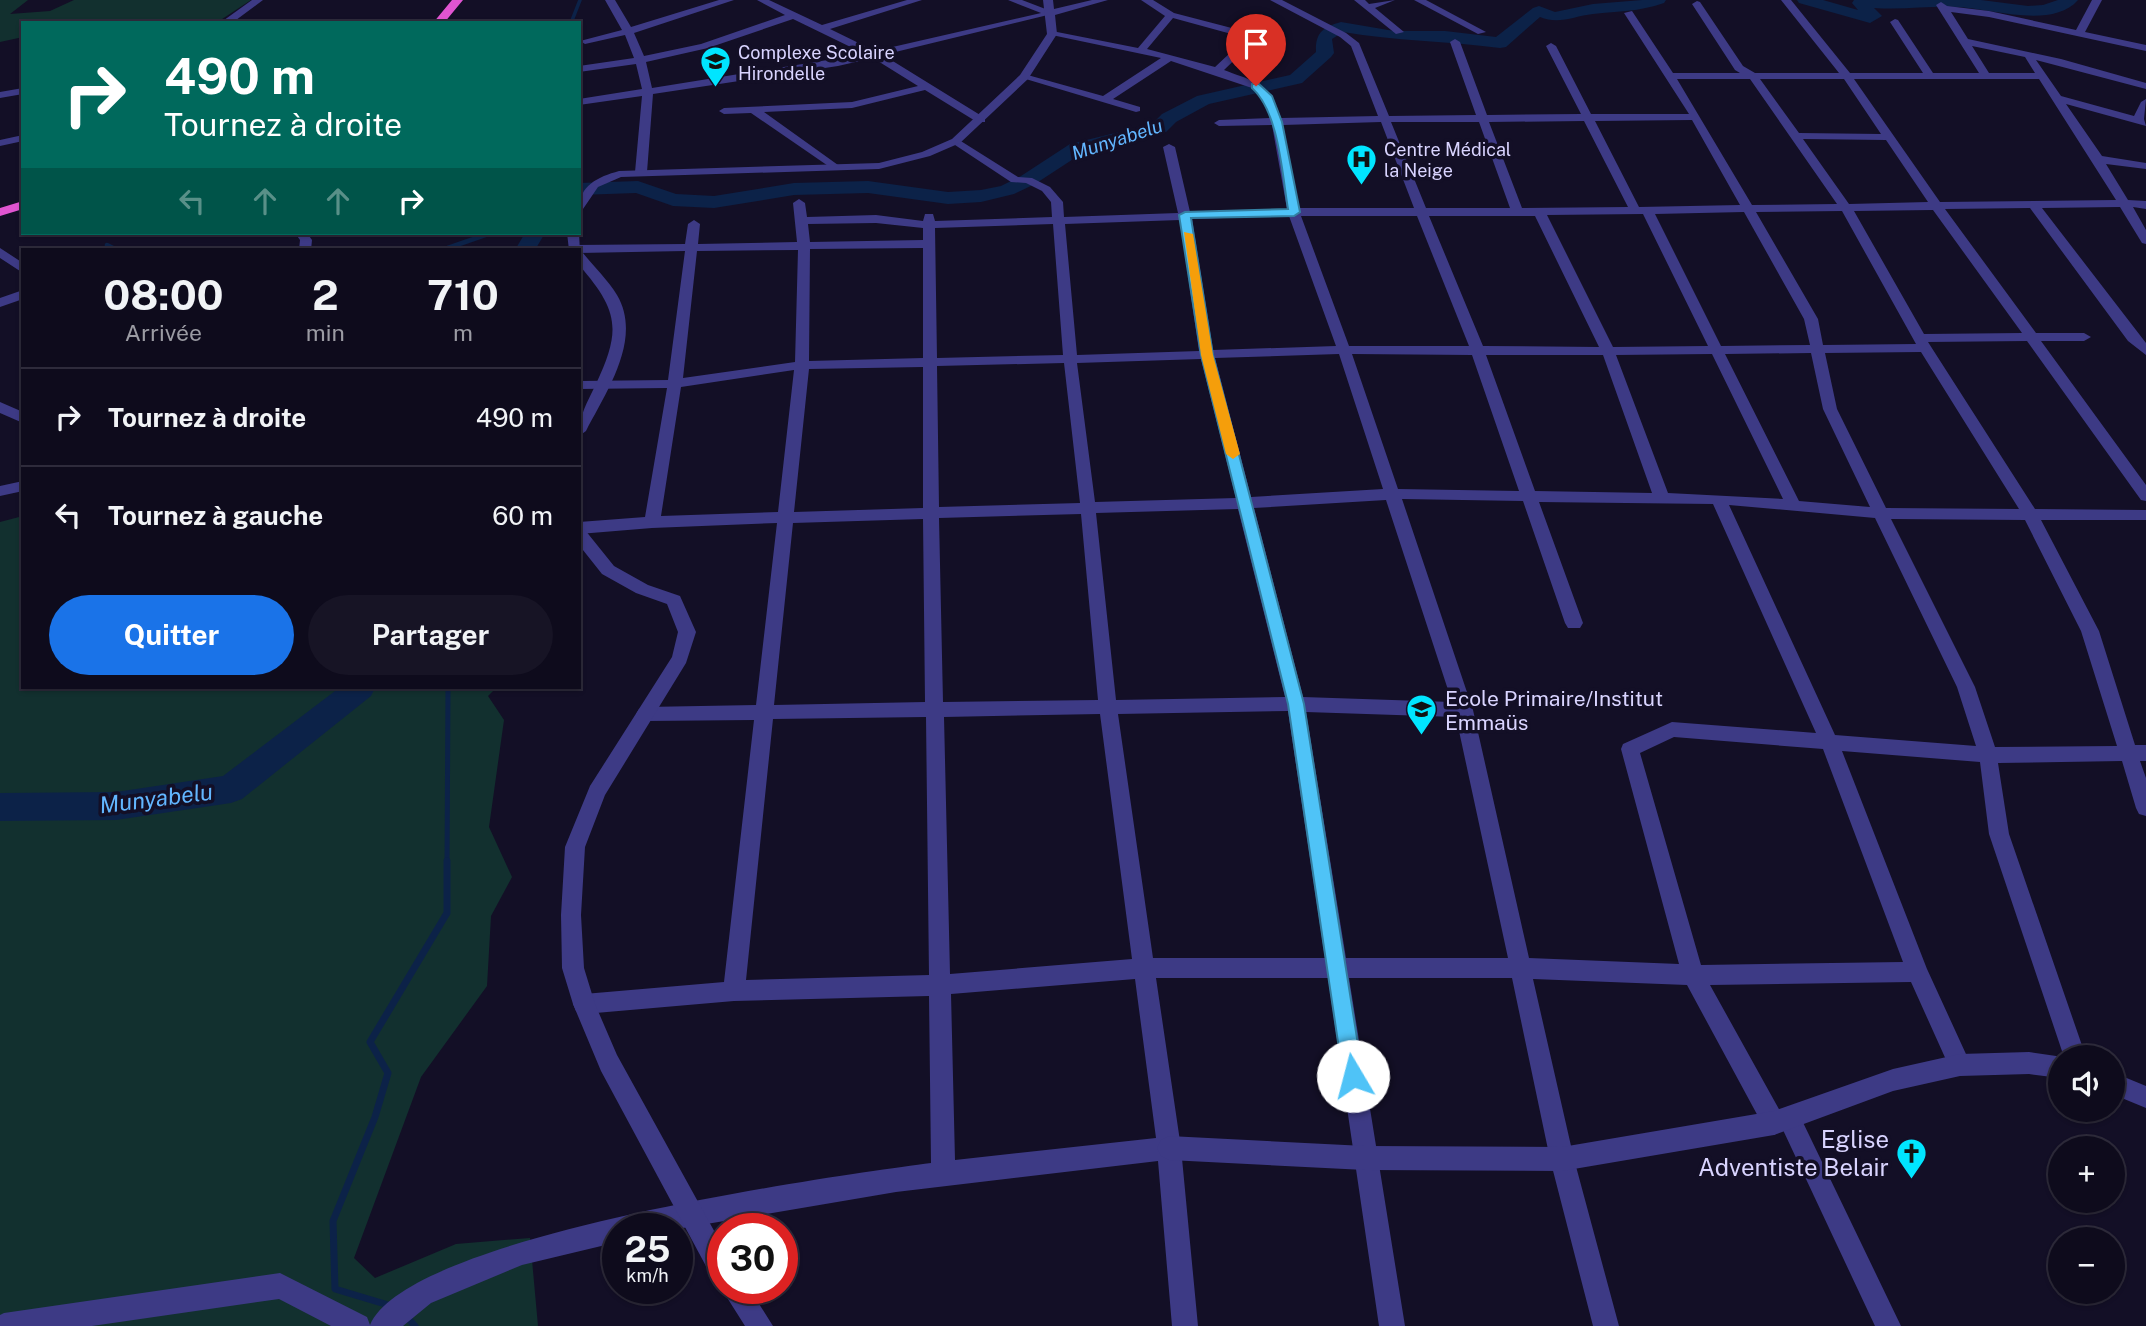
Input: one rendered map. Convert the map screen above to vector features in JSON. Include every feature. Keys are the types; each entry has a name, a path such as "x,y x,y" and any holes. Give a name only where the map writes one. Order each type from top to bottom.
{"highway":[{"path":"440,21 458,0"},
{"path":"0,212 21,206"}],"street":[{"path":"228,21 258,0"},
{"path":"610,0 629,30 640,60 647,93 641,172"},
{"path":"584,41 729,0"},
{"path":"762,0 789,9 875,55 981,120"},
{"path":"892,0 904,4"},
{"path":"823,28 917,0"},
{"path":"1013,0 1051,13"},
{"path":"586,195 619,174 879,166 902,162 956,141 1024,78 1052,34 1048,0"},
{"path":"581,102 875,55 1103,0"},
{"path":"1146,0 1171,15 1278,43"},
{"path":"1275,0 1343,35 1355,45 1420,214 1478,352 1574,623"},
{"path":"1359,0 1399,32"},
{"path":"1368,7 1390,0"},
{"path":"1419,0 1481,32"},
{"path":"1786,0 1846,75 1936,205 2146,496"},
{"path":"2068,44 2097,0"},
{"path":"1697,4 1739,68 1753,76 1844,206 1922,343 2031,516 2090,631 2138,753 2146,808"},
{"path":"1941,4 1989,14 2068,44 2146,86"},
{"path":"1941,4 1986,75"},
{"path":"581,69 640,60 704,46 789,9"},
{"path":"1629,13 1696,117 1811,319 1830,409 1966,687 1987,755 1999,834 2071,1045"},
{"path":"1141,50 1171,15"},
{"path":"1895,22 1929,75"},
{"path":"1052,34 1141,50 1217,71 1260,89 1277,122 1294,212 1344,349 1464,710 1562,1159 1606,1326"},
{"path":"1217,71 1253,36"},
{"path":"1455,42 1517,212"},
{"path":"1966,42 2028,55 2068,44 2146,48"},
{"path":"1551,46 1586,118 1641,210 1716,351 1793,504"},
{"path":"2028,55 2098,159 2146,240"},
{"path":"1104,100 1170,57"},
{"path":"1671,76 2040,76"},
{"path":"1024,78 1136,109"},
{"path":"724,111 869,103 926,87"},
{"path":"0,95 21,91"},
{"path":"2056,98 2142,122 2146,102"},
{"path":"754,110 834,167"},
{"path":"1219,123 1696,117"},
{"path":"1796,136 1890,138"},
{"path":"0,143 21,138"},
{"path":"956,141 1015,180 1027,180 1046,189 1057,202 1070,359 1108,707 1169,1148 1185,1326"},
{"path":"1170,147 1185,215 1207,355 1296,704 1392,1326"},
{"path":"2098,159 2146,166"},
{"path":"734,991 802,365 804,245 799,202"},
{"path":"802,221 1058,219 1294,212 1420,214 1746,207 2125,203 2146,205"},
{"path":"2033,204 2133,338 2146,351"},
{"path":"1539,212 1608,351 1662,498"},
{"path":"929,221 931,513 943,1172"},
{"path":"652,522 675,384 694,224"},
{"path":"581,250 928,244"},
{"path":"0,252 21,268"},
{"path":"581,258 613,297 621,320 620,338 581,427"},
{"path":"0,303 21,294"},
{"path":"581,385 675,384 802,365 1344,349 1478,352 1819,350 2031,337 2084,337"},
{"path":"0,407 21,417"},
{"path":"0,491 21,486"},
{"path":"581,528 652,522 1245,503 1393,494 1718,499 1880,513 2146,515"},
{"path":"1718,499 1829,741 1917,972 1960,1065"},
{"path":"581,536 608,570 642,589 674,600 687,632 680,657 597,792 575,847 571,915 573,968 584,1004 609,1063 689,1213"},
{"path":"645,714 1296,704 1464,710"},
{"path":"1888,1326 1782,1120 1693,975 1630,749 1672,729 1987,755 2138,753"},
{"path":"584,1004 734,991 941,985 1144,968 1521,968 1693,975 1917,972"},
{"path":"693,1214 943,1172 1169,1148 1365,1158 1562,1159 1782,1120 1893,1080 1960,1065 2029,1063 2048,1065"},
{"path":"2125,1088 2146,1097"},
{"path":"693,1219 707,1244"},
{"path":"386,1325 422,1294 522,1253 602,1234"},
{"path":"4,1326 279,1286 358,1326"},
{"path":"745,1304 760,1326"}],"green space":[{"path":"0,0 28,0 10,14 50,11 74,0 251,0 219,21 21,21 21,37 0,42"},
{"path":"21,517 21,689 495,689 488,696 504,720 489,827 512,877 491,916 487,986 421,1077 354,1258 375,1278 456,1244 530,1238 538,1326 0,1326 0,522"}],"waterway":[{"path":"572,21 580,0"},
{"name":"Munyabelu","path":"581,189 638,187 673,200 714,202 794,189 868,187 948,198 981,196 1007,190 1028,180 1077,148 1159,128 1169,118 1203,100 1296,79 1325,53 1324,39 1329,32 1341,27 1394,36 1445,36 1500,43 1539,11 1554,17 1593,9 1636,7 1658,0"},
{"name":"Munyabelu","path":"1805,0 1870,18 1874,16 1861,1 1895,4 1953,2 2028,11 2057,7 2070,0"},
{"path":"448,248 485,235"},
{"name":"Munyabelu","path":"526,248 534,235"},
{"path":"107,245 113,248"},
{"name":"Munyabelu","path":"0,807 116,806 231,789 359,689"},
{"path":"447,863 448,689"},
{"path":"395,1307 335,1289 333,1221 375,1117 388,1073 370,1042 447,913 447,863"},
{"path":"405,1315 415,1326"}],"slow traffic":[{"path":"1188,234 1207,355 1233,454"}],"place":[{"name":"Complexe Scolaire Hirondelle","path":"715,89"},
{"name":"Centre Médical la Neige","path":"1361,186"},
{"name":"Ecole Primaire/Institut Emmaüs","path":"1422,737"},
{"name":"Eglise Adventiste Belair","path":"1912,1180"}],"route":[{"path":"1256,86 1268,96 1277,122 1294,212 1185,215 1207,355 1296,704 1353,1076"}]}
